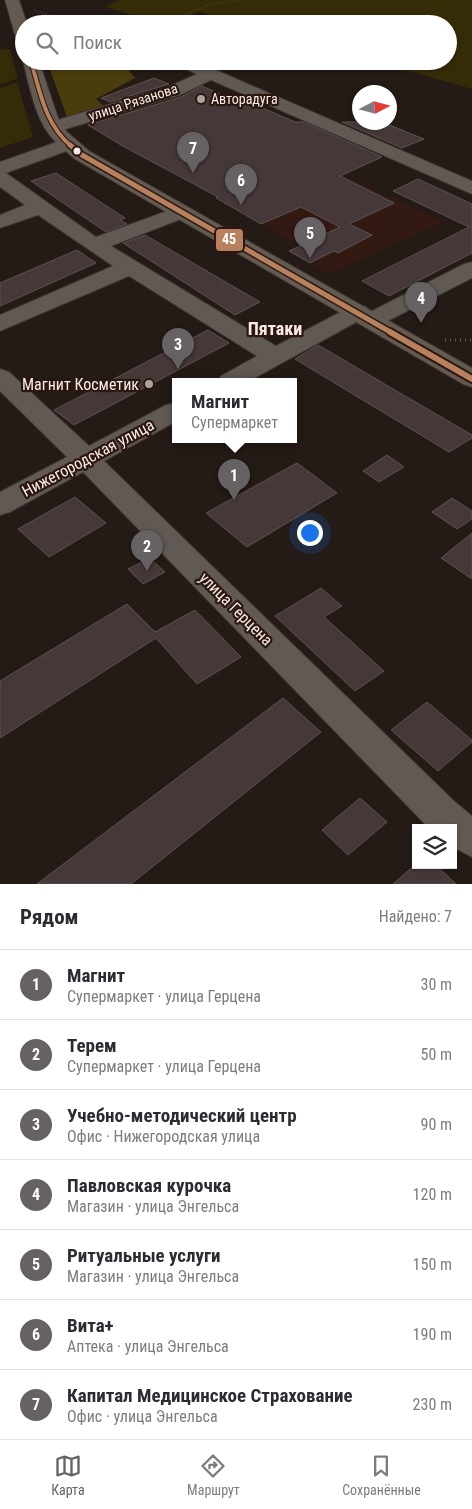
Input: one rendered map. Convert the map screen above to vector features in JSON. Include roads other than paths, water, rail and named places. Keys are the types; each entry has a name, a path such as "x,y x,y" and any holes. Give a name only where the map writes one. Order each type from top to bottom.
{"main road":[{"path":"12,0 17,15"},
{"path":"0,8 15,19"},
{"path":"34,70 48,118 53,127 68,144 82,155 472,379"}],"street":[{"path":"202,70 472,188"},
{"name":"улица Рязанова","path":"53,127 174,91 192,81 212,74"},
{"path":"0,169 68,144"},
{"path":"0,178 94,245 276,357"},
{"path":"0,222 40,207"},
{"path":"94,245 182,212"},
{"path":"0,324 130,267"},
{"path":"236,378 276,357 472,269"},
{"name":"улица Герцена","path":"0,377 86,460 440,813 472,840"},
{"name":"Нижегородская улица","path":"0,505 172,413"}],"place":[{"name":"Авторадуга","path":"201,99"},
{"name":"Капитал Медицинское Страхование","path":"193,173"},
{"name":"Вита+","path":"241,205"},
{"name":"Ритуальные услуги","path":"310,258"},
{"name":"Павловская курочка","path":"421,323"},
{"name":"Учебно-методический центр","path":"178,369"},
{"name":"Магнит Косметик","path":"149,384"},
{"name":"Магнит","path":"234,500"},
{"name":"Терем","path":"147,571"}],"district":[{"name":"Пятаки","path":"275,328"}]}
